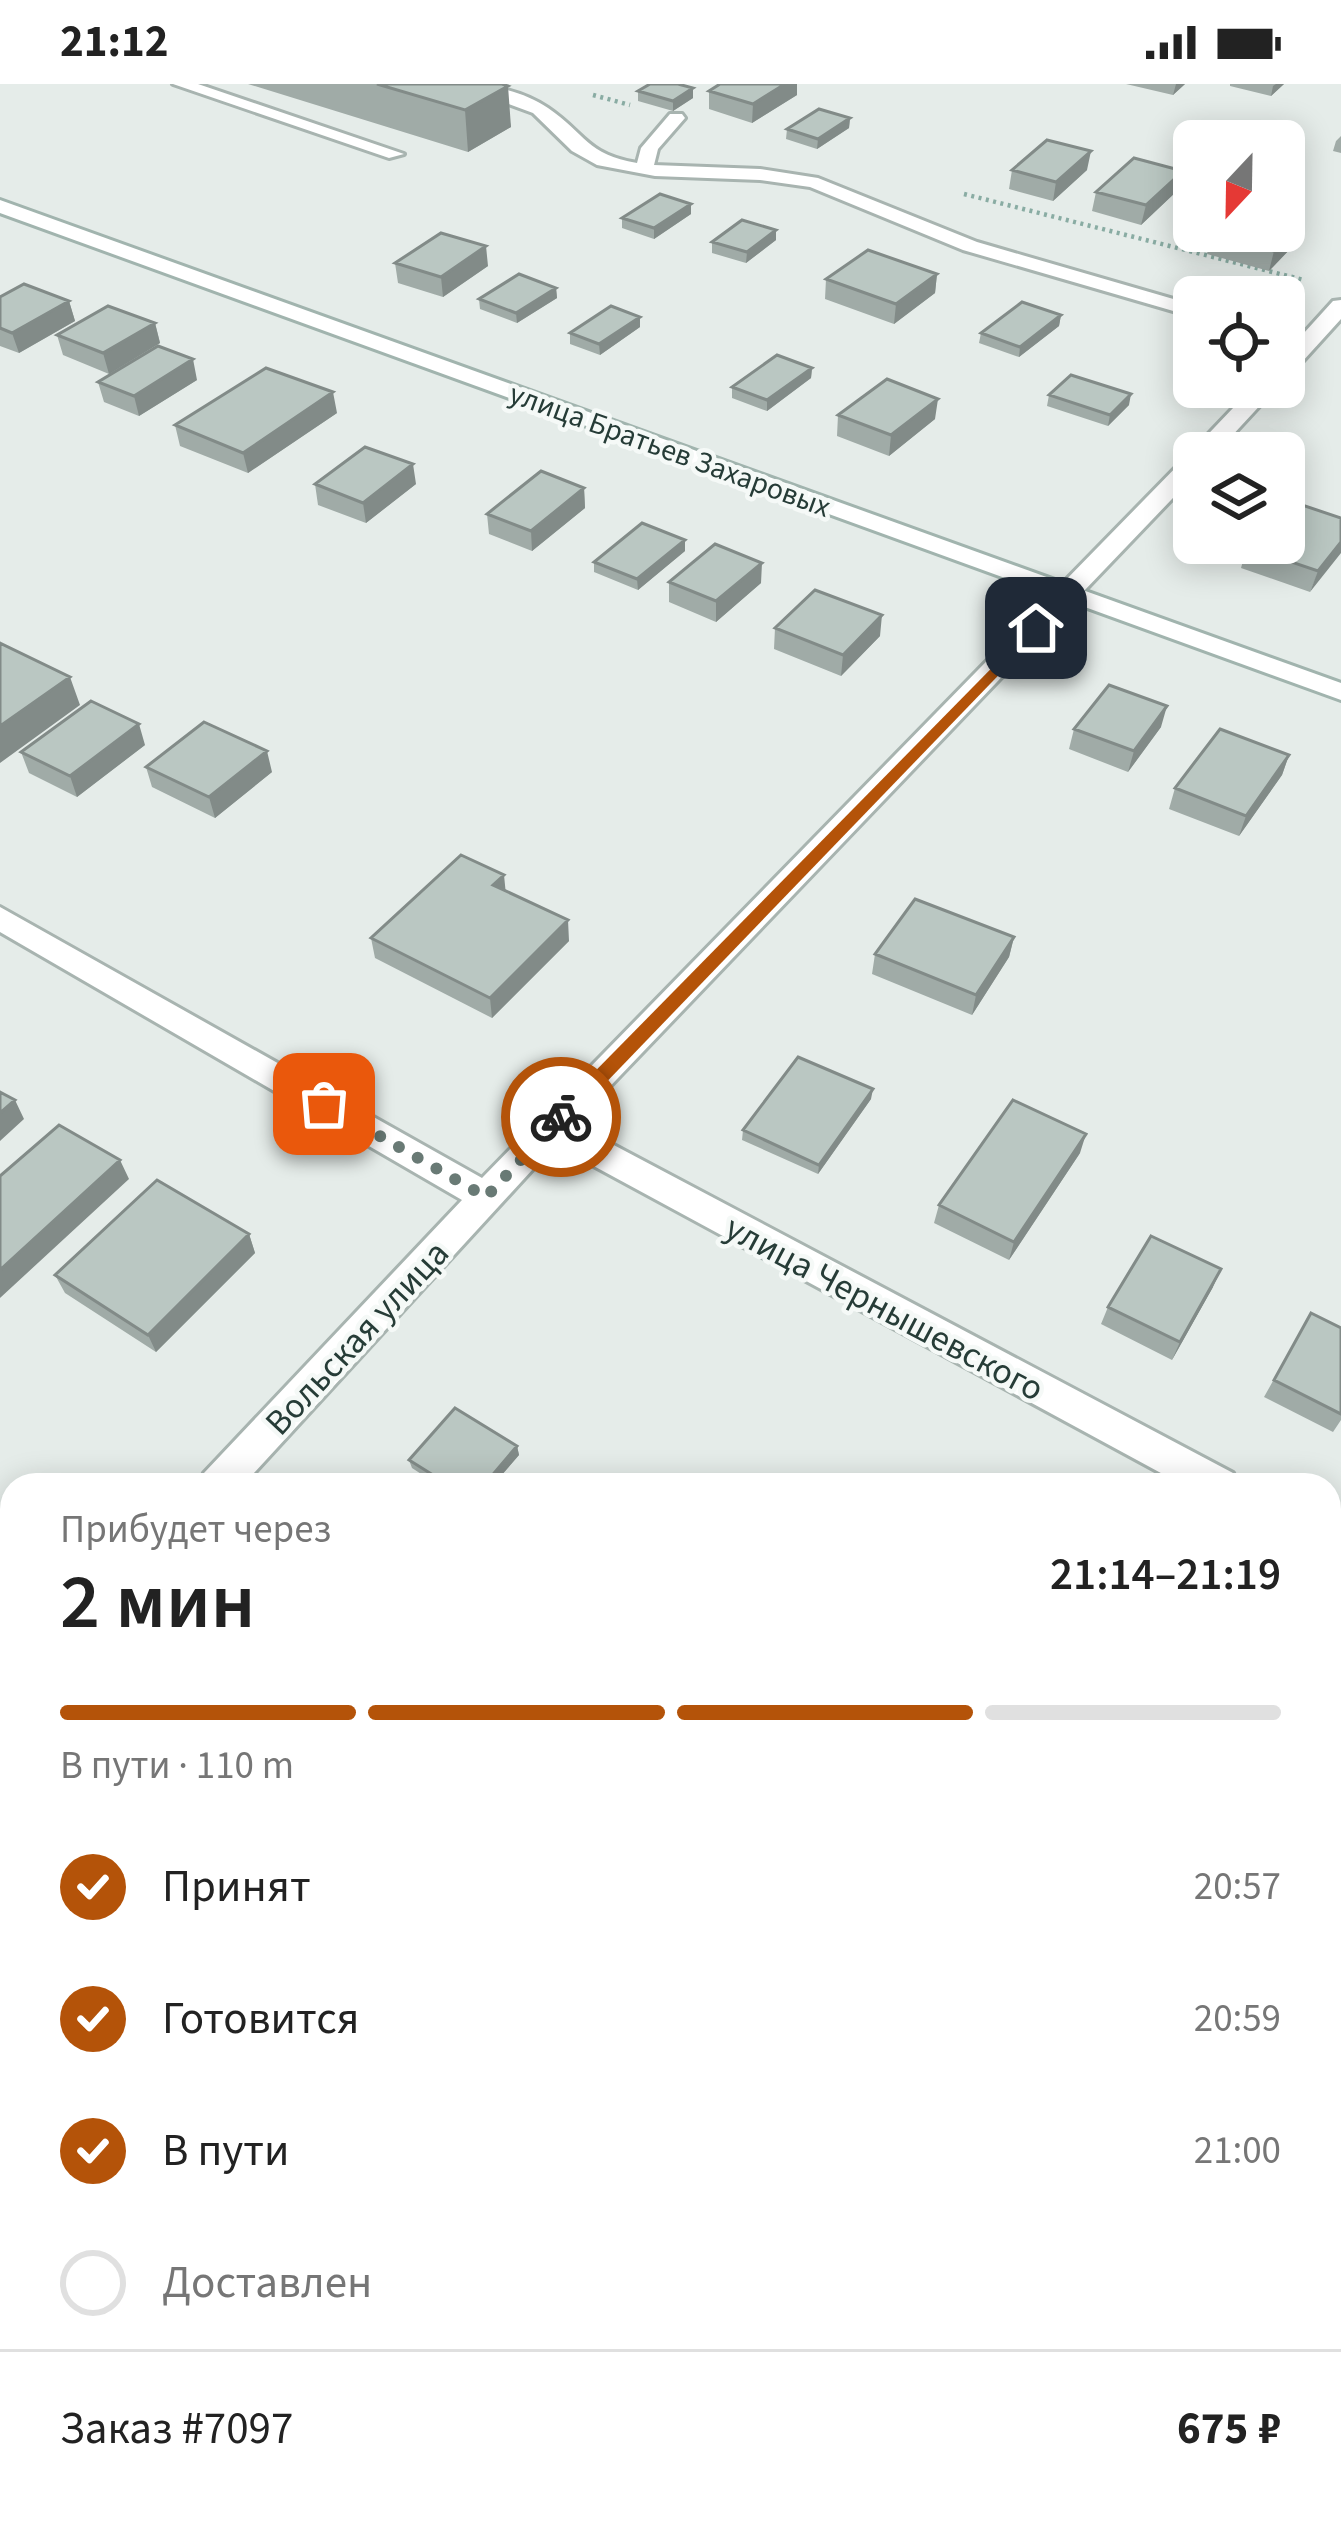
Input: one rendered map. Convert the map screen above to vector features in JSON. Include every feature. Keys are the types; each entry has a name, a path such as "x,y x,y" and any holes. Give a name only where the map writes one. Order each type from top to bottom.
{"street":[{"name":"улица Братьев Захаровых","path":"0,206 1341,692"},
{"path":"1305,333 1341,306"},
{"path":"1223,432 1246,408"},
{"name":"Вольская улица","path":"229,1473 551,1127 1173,485"},
{"path":"0,918 486,1197"},
{"name":"улица Чернышевского","path":"551,1127 1197,1473"}],"lane":[{"path":"181,84 395,154"},
{"path":"462,84 532,106 550,117 573,147 598,159 644,170 808,180 851,193 969,245 1173,305"},
{"path":"644,170 650,148 676,118"}],"building":[{"path":"377,84 502,84 508,86 465,110"},
{"path":"650,84 693,88 673,101 638,91"},
{"path":"720,84 785,84 753,104 709,91"},
{"path":"819,109 850,118 818,139 787,129"},
{"path":"1047,140 1091,151 1056,182 1012,170"},
{"path":"1134,158 1173,168 1173,180 1146,205 1096,192"},
{"path":"660,194 691,204 654,228 622,218"},
{"path":"742,220 776,230 747,252 712,242"},
{"path":"441,233 486,246 441,277 395,263"},
{"path":"868,250 937,274 896,304 826,279"},
{"path":"519,274 556,288 516,313 479,299"},
{"path":"24,284 69,301 12,333 0,328 0,297"},
{"path":"1022,302 1061,315 1020,347 981,333"},
{"path":"108,306 155,323 103,353 57,335"},
{"path":"611,306 640,317 599,344 570,333"},
{"path":"158,346 193,359 134,396 98,382"},
{"path":"777,355 812,368 767,400 732,387"},
{"path":"266,368 333,392 243,453 175,425"},
{"path":"1071,375 1131,394 1110,415 1049,395"},
{"path":"887,379 938,399 891,435 838,415"},
{"path":"365,447 413,464 363,503 315,484"},
{"path":"541,471 584,488 531,531 487,514"},
{"path":"1305,506 1341,518 1341,542 1318,571 1297,564 1305,564"},
{"path":"642,523 685,540 637,579 594,562"},
{"path":"715,544 762,563 716,601 669,582"},
{"path":"815,590 882,615 843,655 775,628"},
{"path":"0,643 70,677 0,726"},
{"path":"1109,685 1167,706 1134,751 1074,729"},
{"path":"91,701 139,724 70,776 21,752"},
{"path":"204,722 267,751 209,797 146,767"},
{"path":"1220,729 1289,755 1246,816 1175,788"},
{"path":"461,855 504,875 493,885 568,920 490,998 371,938"},
{"path":"915,899 1014,937 976,995 875,954"},
{"path":"798,1057 873,1089 819,1165 743,1130"},
{"path":"0,1092 15,1100 0,1113"},
{"path":"1013,1100 1086,1134 1014,1242 939,1205"},
{"path":"59,1125 120,1160 0,1270 0,1176"},
{"path":"157,1180 249,1234 148,1335 55,1275"},
{"path":"1151,1236 1221,1269 1180,1342 1108,1307"},
{"path":"1311,1313 1341,1328 1341,1414 1274,1380"},
{"path":"455,1408 517,1446 494,1473 430,1473 409,1460"}],"way so far":[{"path":"324,1104 486,1197 561,1117"}],"route":[{"path":"561,1117 1036,628"}]}
